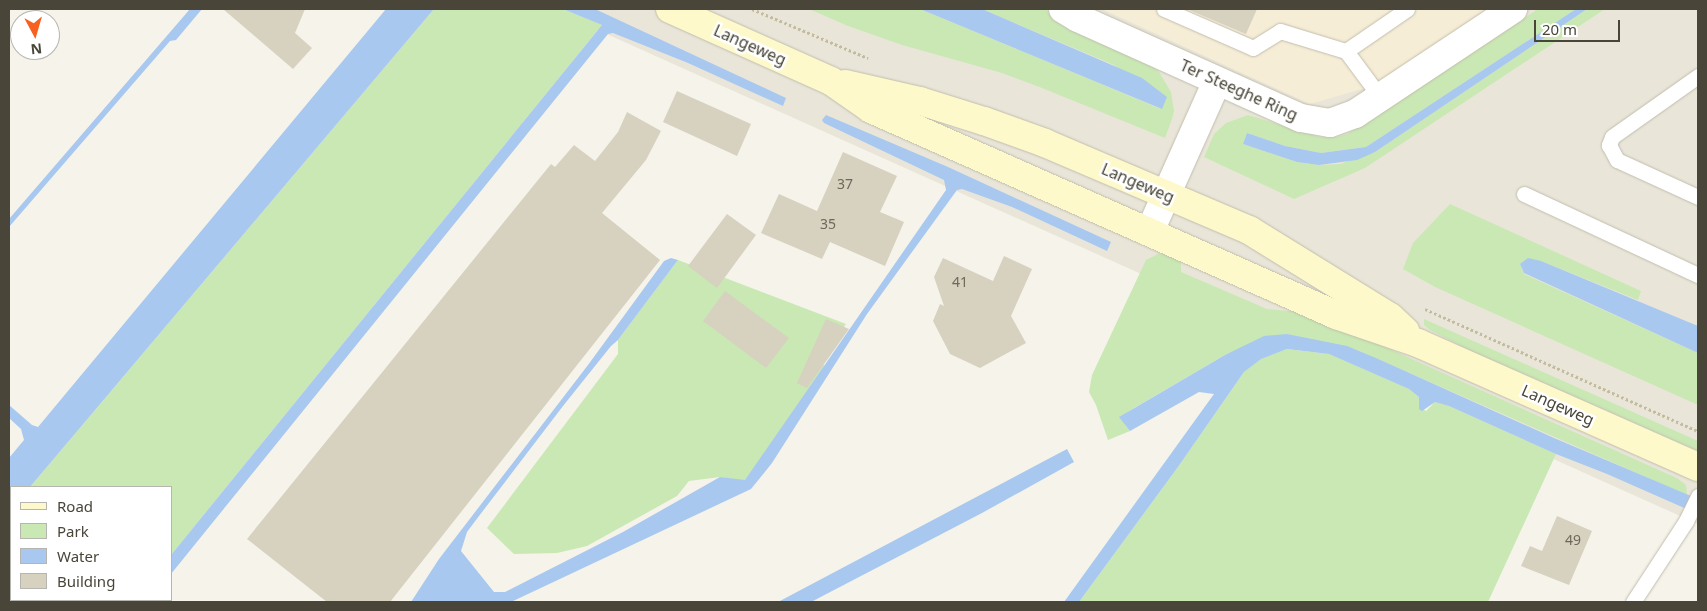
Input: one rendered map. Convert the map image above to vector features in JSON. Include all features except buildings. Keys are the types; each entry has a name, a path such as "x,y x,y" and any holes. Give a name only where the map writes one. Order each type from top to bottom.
{"main road":[{"name":"Langeweg","path":"670,9 831,81 871,109 1336,315 1418,343 1698,467"},
{"name":"Langeweg","path":"831,81 920,101 984,121 1045,143 1166,195 1269,241 1390,317 1418,343"}],"street":[{"name":"Ter Steeghe Ring","path":"1063,9 1301,118 1330,123 1355,114 1508,10"},
{"path":"1150,231 1217,81"}],"lane":[{"path":"1164,9 1254,48 1280,31 1346,51 1380,97"},
{"path":"1346,51 1407,9"},
{"path":"1698,76 1612,137 1610,144 1617,160 1698,197"},
{"path":"1524,194 1698,275"},
{"path":"1633,602 1695,502"}],"shaded area":[{"path":"551,9 1698,9 1698,524"},
{"path":"1102,9 1487,9 1372,86 1310,104"}],"green space":[{"path":"434,9 563,9 602,25 172,554 172,486 31,486"},
{"path":"809,9 920,9 1161,109 1114,65 982,9 1046,9 1053,18 1068,29 1150,65 1159,72 1171,92 1174,111 1172,119 1165,138 1002,73 902,45 848,26"},
{"path":"1538,9 1576,9 1366,147 1321,153 1285,146 1247,133 1243,144 1297,162 1319,165 1340,164 1375,152 1587,9 1605,9 1365,168 1294,199 1204,157 1214,134 1226,123 1248,115 1320,137 1336,137 1347,134"},
{"path":"1450,204 1641,291 1638,300 1541,261 1520,264 1524,274 1698,353 1698,405 1435,287 1403,269 1413,243"},
{"path":"1174,253 1181,256 1181,272 1267,309 1309,313 1677,478 1686,485 1687,495 1357,350 1287,334 1225,355 1134,408 1120,417 1130,431 1108,440 1096,405 1089,392 1092,375 1146,260 1158,254"},
{"path":"678,260 846,324 819,361 826,367 745,481 720,477 689,481 677,496 587,546 557,553 514,554 487,528 618,354 618,340"},
{"path":"1424,319 1698,441 1698,451 1463,347 1430,330 1424,325"},
{"path":"1287,349 1329,354 1409,389 1419,397 1419,406 1426,411 1435,402 1449,406 1556,454 1488,602 1079,602 1178,467 1244,372 1260,359"},
{"path":"10,512 10,601 134,601 9,602"}],"water":[{"path":"190,9 202,9 176,40 170,41 9,227 9,219"},
{"path":"386,9 434,9 31,486 10,486 9,513 9,458 24,440 21,429 9,418 9,405 32,425 38,427"},
{"path":"563,9 595,9 786,98 783,106 688,63 613,33 608,34 172,573 172,554 602,25"},
{"path":"920,9 982,9 1142,78 1167,97 1162,109"},
{"path":"1576,9 1587,9 1375,152 1357,160 1319,165 1297,162 1243,144 1247,133 1285,146 1321,153 1366,147"},
{"path":"826,115 948,167 1111,242 1107,251 1012,207 962,189 957,190 867,314 772,463 751,489 511,602 411,602 439,559 588,365 664,261 671,258 678,260 618,340 611,346 563,406 467,532 461,551 494,592 505,592 623,532 720,477 745,480 946,190 944,180 824,123 822,120"},
{"path":"1528,258 1541,261 1698,326 1698,353 1524,273 1520,264"},
{"path":"1287,334 1347,346 1554,438 1698,499 1698,514 1449,406 1435,402 1422,411 1419,409 1419,397 1409,389 1329,354 1287,349 1261,359 1244,372 1178,467 1079,602 1064,602 1214,394 1199,392 1130,431 1119,417 1225,355 1264,336"},
{"path":"1067,449 1074,462 982,513 811,602 778,602"}]}
